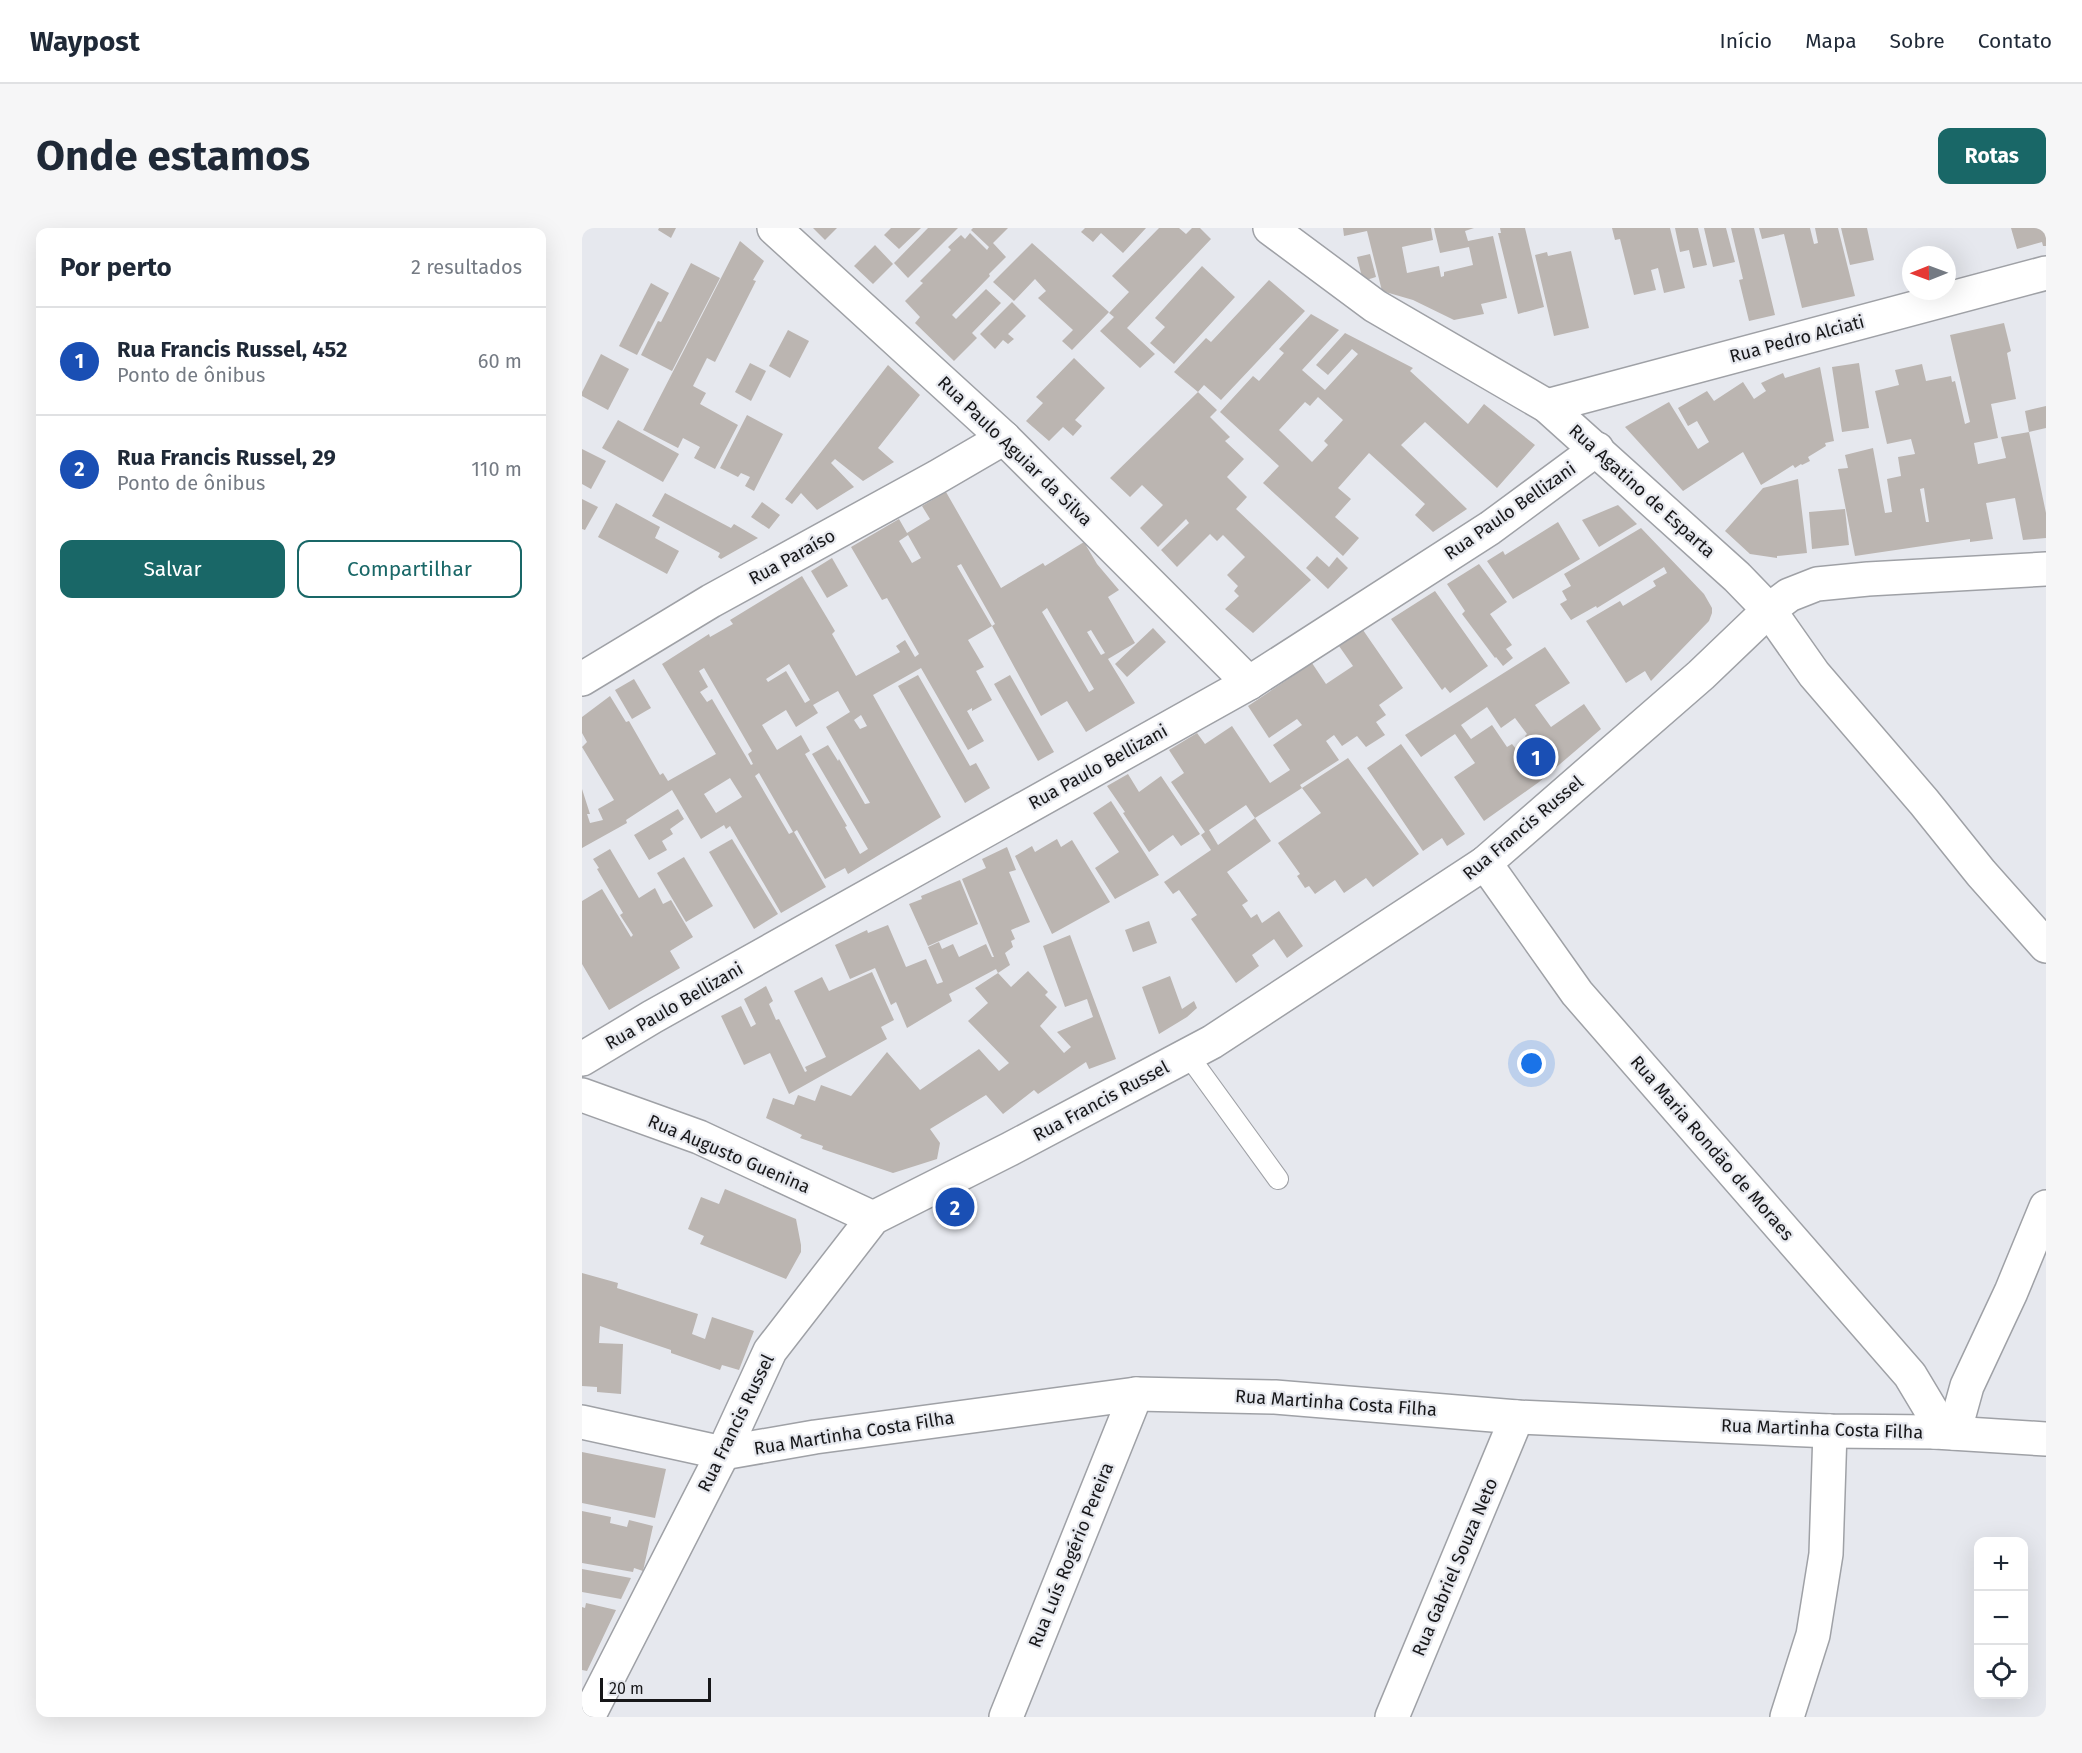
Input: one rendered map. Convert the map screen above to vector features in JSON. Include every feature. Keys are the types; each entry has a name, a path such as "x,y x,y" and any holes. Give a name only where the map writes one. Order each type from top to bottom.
{"street":[{"name":"Rua Paulo Aguiar da Silva","path":"774,228 1004,438 1249,682"},
{"name":"Rua Agatino de Esparta","path":"1270,228 1375,306 1548,406 1737,577 1769,610 1815,674 1981,873 2046,946"},
{"name":"Rua Pedro Alciati","path":"1548,406 2046,273"},
{"name":"Rua Paraíso","path":"582,679 711,601 1004,438"},
{"name":"Rua Paulo Bellizani","path":"582,1059 652,1017 1249,682 1490,528 1597,449"},
{"path":"1769,610 1789,595 1817,584 2046,569"},
{"name":"Rua Francis Russel","path":"588,1717 723,1454 770,1351 873,1218 1010,1149 1212,1042 1485,863 1701,675 1769,610"},
{"name":"Rua Maria Rondão de Moraes","path":"1485,863 1577,993 1910,1375 1944,1432"},
{"name":"Rua Augusto Guenina","path":"582,1095 699,1137 873,1218"},
{"path":"1944,1432 2015,1283 2046,1208"},
{"name":"Rua Martinha Costa Filha","path":"723,1454 815,1437 1136,1394 1275,1397 1517,1417 1830,1431 1944,1432 2046,1439"},
{"name":"Rua Luís Rogério Pereira","path":"1006,1717 1136,1394"},
{"name":"Rua Gabriel Souza Neto","path":"1392,1717 1517,1417"},
{"path":"582,1422 723,1454"},
{"path":"1787,1717 1813,1635 1826,1554 1830,1431"}],"lane":[{"path":"1188,1055 1278,1179"}],"building":[{"path":"659,228 676,228 671,238 658,230"},
{"path":"813,228 837,228 825,240"},
{"path":"891,228 921,228 899,249 884,235"},
{"path":"928,228 958,228 908,278 894,263"},
{"path":"973,228 1008,228 993,243 1006,257 952,315 956,319 986,289 1001,303 972,333 977,338 954,361 915,323 920,317 905,301 923,283 920,281 951,250 948,247 961,235 965,239 970,233 987,250 989,247 971,230"},
{"path":"1085,228 1146,228 1123,253 1101,233 1093,242 1081,232"},
{"path":"1159,228 1179,228 1186,234 1192,228 1200,228 1211,239 1127,328 1155,354 1140,368 1100,331 1114,317 1109,313 1129,292 1112,276"},
{"path":"1343,228 1431,228 1433,240 1402,247 1407,273 1439,266 1441,277 1444,276 1444,272 1473,265 1469,247 1440,253 1434,228 1474,228 1465,231 1468,241 1493,236 1507,298 1481,304 1484,314 1454,320 1413,300 1382,291 1367,231 1344,236"},
{"path":"1500,228 1525,228 1544,307 1518,314 1498,233 1501,233"},
{"path":"1612,228 1670,228 1685,288 1664,293 1658,268 1651,270 1656,290 1634,295 1620,239 1615,240"},
{"path":"1675,228 1698,228 1707,265 1693,268 1689,250 1680,252"},
{"path":"1704,228 1726,228 1735,262 1713,267"},
{"path":"1731,228 1754,228 1775,315 1749,321 1739,280 1743,279"},
{"path":"1759,228 1810,228 1814,244 1818,243 1815,228 1838,228 1855,296 1802,308 1784,234 1762,239"},
{"path":"1841,228 1867,228 1874,260 1850,265"},
{"path":"2011,228 2046,228 2046,246 2043,246 2042,242 2017,249"},
{"path":"740,241 764,261 715,362 707,358 693,386 706,393 700,404 738,425 715,469 694,458 700,447 683,438 678,448 643,430"},
{"path":"1032,243 1109,312 1072,350 1062,341 1073,330 1038,298 1046,291 1035,279 1014,301 993,282"},
{"path":"875,245 893,264 873,284 854,266"},
{"path":"1571,251 1589,328 1554,336 1535,255 1547,252 1548,256"},
{"path":"1370,254 1376,277 1363,281 1357,257"},
{"path":"691,263 720,278 672,371 641,355 658,321 661,322"},
{"path":"1202,266 1235,297 1174,364 1150,343 1165,327 1155,318"},
{"path":"1269,280 1305,311 1221,400 1204,385 1198,392 1174,372 1206,338 1211,342"},
{"path":"651,283 669,293 637,355 619,346"},
{"path":"1012,302 1026,316 1008,334 1014,339 1008,344 1003,340 995,349 980,334"},
{"path":"1311,314 1339,330 1302,370 1325,390 1358,354 1352,349 1328,375 1316,365 1345,333 1413,368 1410,371 1468,424 1484,404 1535,445 1497,488 1425,422 1401,445 1467,509 1433,532 1415,515 1425,504 1369,453 1338,488 1351,499 1335,517 1359,538 1343,556 1263,483 1279,466 1220,412 1253,376 1259,381 1284,353 1279,349","holes":["1318,397 1343,420 1324,441 1328,445 1312,462 1279,430 1305,402 1310,406"]},
{"path":"2004,323 2011,351 2007,353 2016,399 1991,404 1998,438 1974,443 1978,464 2006,458 2001,437 2029,432 2046,513 2046,538 2023,540 2015,498 1986,503 1993,539 1970,542 1970,539 1855,556 1838,469 1848,468 1845,455 1873,448 1885,513 1892,512 1887,479 1901,476 1898,457 1915,454 1911,439 1887,444 1875,391 1899,385 1895,370 1922,364 1926,381 1951,376 1952,382 1955,381 1965,424 1970,422 1950,335","holes":["1924,488 1929,522 1926,522 1920,489"]},
{"path":"788,330 809,341 790,378 769,366"},
{"path":"601,354 629,369 608,410 582,396"},
{"path":"1074,358 1105,388 1075,420 1082,426 1073,436 1063,427 1049,441 1026,421 1043,403 1036,397"},
{"path":"750,363 766,371 751,401 735,392"},
{"path":"1859,363 1869,428 1842,432 1832,367"},
{"path":"888,365 920,395 878,448 894,462 863,481 835,459 831,463 854,487 817,510 801,493 792,504 785,499"},
{"path":"1820,367 1834,441 1825,443 1826,446 1808,457 1810,461 1795,468 1793,465 1761,485 1743,452 1683,491 1625,427 1669,402 1698,449 1709,442 1697,421 1688,426 1678,408 1707,391 1714,401 1743,382 1754,399 1766,391 1761,383 1783,373 1785,378"},
{"path":"1198,392 1217,410 1210,417 1230,437 1225,441 1244,459 1227,477 1247,497 1236,509 1311,580 1253,633 1225,609 1239,596 1234,591 1238,586 1227,575 1245,557 1223,535 1217,541 1210,534 1177,567 1161,550 1189,523 1186,519 1158,547 1140,528 1163,505 1142,485 1130,497 1110,478"},
{"path":"2046,406 2046,428 2029,432 2025,411"},
{"path":"747,415 783,434 754,491 745,486 750,477 741,473 738,477 720,468"},
{"path":"618,420 679,454 663,482 602,448"},
{"path":"582,449 606,461 591,489 582,484"},
{"path":"1798,479 1807,553 1777,556 1777,558 1750,554 1725,531 1763,488"},
{"path":"946,492 1001,588 1043,563 1045,566 1084,542 1097,564 1119,590 1108,597 1135,643 1108,659 1135,703 1086,732 1067,701 1041,716 992,626 968,640 984,667 976,671 992,700 972,711 972,708 967,711 984,741 968,750 921,668 873,695 941,817 848,874 845,868 825,879 797,830 794,832 826,887 781,913 730,826 726,829 724,825 701,839 672,790 626,820 627,823 582,848 582,789 590,814 587,814 590,823 603,820 598,809 614,800 582,747 587,742 582,733 582,717 610,696 626,722 629,721 660,775 663,773 668,781 716,754 662,664 709,634 710,637 733,624 730,620 802,576 835,631 832,634 856,676 900,652 896,646 905,640 915,657 919,654 887,598 882,600 851,547 899,519 907,533 930,519 922,506","holes":["908,535 921,558 912,563 899,541","961,564 995,624 992,626 957,566","1047,608 1094,689 1089,692 1042,612","1091,630 1105,653 1101,655 1087,632","789,664 810,700 805,703 786,671 768,682 766,679","704,668 752,751 748,754 753,764 751,765 712,699 707,702 700,692 708,687 699,671","838,691 850,712 826,727 870,803 865,804 839,759 838,761 828,745 812,754 868,849 860,854 845,827 847,826 805,754 810,751 801,735 777,750 762,725 786,710 796,727 818,713 813,705","861,715 867,726 860,729 854,720","759,773 793,832 789,834 755,776","730,778 742,797 716,813 704,794"]},
{"path":"665,493 731,528 734,524 758,538 721,559 718,557 720,553 652,516"},
{"path":"582,499 598,507 585,530 582,529"},
{"path":"762,502 780,515 769,529 751,517"},
{"path":"616,503 660,527 655,538 679,551 667,574 598,537"},
{"path":"1618,505 1637,524 1599,547 1582,520"},
{"path":"1845,509 1849,545 1812,549 1809,512"},
{"path":"1558,522 1580,559 1513,599 1487,561 1503,551 1505,555"},
{"path":"1641,528 1704,594 1712,608 1712,613 1709,621 1651,681 1645,671 1626,683 1586,621 1620,601 1623,606 1656,586 1653,581 1667,573 1664,567 1597,608 1596,606 1571,620 1560,604 1567,600 1562,591 1571,586 1564,574"},
{"path":"1317,556 1329,567 1337,557 1348,568 1328,589 1306,568"},
{"path":"832,558 848,586 827,598 811,571"},
{"path":"1479,564 1507,602 1490,614 1512,645 1506,649 1513,658 1503,666 1462,614 1465,611 1447,584"},
{"path":"1435,591 1488,666 1450,693 1445,687 1442,690 1391,619"},
{"path":"1153,628 1166,642 1127,677 1115,664"},
{"path":"1363,630 1403,688 1379,705 1386,715 1376,722 1385,735 1366,747 1357,736 1342,746 1334,735 1326,741 1339,760 1300,785 1302,788 1255,818 1271,841 1227,872 1248,901 1242,905 1251,918 1257,914 1262,923 1279,911 1303,946 1287,958 1274,939 1252,955 1259,966 1236,983 1191,919 1197,915 1179,890 1173,894 1164,882 1211,850 1201,835 1205,832 1171,782 1184,773 1169,750 1197,733 1205,744 1232,726 1270,783 1290,770 1273,745 1302,725 1297,719 1269,738 1248,706 1312,663 1326,684 1353,666 1339,646","holes":["1246,805 1255,818 1218,845 1209,830"]},
{"path":"1545,647 1570,683 1535,705 1551,727 1584,704 1601,729 1539,782 1484,821 1454,777 1475,763 1455,734 1421,757 1405,735","holes":["1487,707 1501,728 1515,718 1527,734 1525,736 1528,740 1516,749 1512,744 1507,747 1492,725 1471,739 1461,725"]},
{"path":"918,675 970,766 976,763 990,788 965,803 898,686"},
{"path":"1010,675 1054,752 1038,761 994,684"},
{"path":"634,679 651,708 632,719 615,690"},
{"path":"1401,744 1465,834 1447,846 1442,838 1423,851 1367,768"},
{"path":"1348,758 1419,854 1373,887 1366,878 1344,893 1335,880 1315,894 1309,886 1305,888 1297,876 1300,874 1278,843 1321,813 1302,788"},
{"path":"1128,774 1139,792 1161,776 1200,834 1181,846 1173,835 1149,852 1107,786"},
{"path":"1111,801 1159,875 1115,899 1095,868 1119,852 1093,813"},
{"path":"678,809 684,819 670,829 673,834 662,841 667,850 649,860 634,835"},
{"path":"732,839 778,914 754,929 709,852"},
{"path":"1057,839 1061,847 1072,840 1110,902 1052,934 1015,856 1032,846 1035,852"},
{"path":"1007,847 1016,870 1009,872 1030,922 1011,930 1015,939 1011,941 1013,947 1005,953 1010,965 998,973 996,969 949,994 952,1001 907,1028 896,1002 891,1005 875,968 850,979 835,945 867,930 868,933 888,925 906,967 926,959 937,984 943,982 928,947 939,942 942,949 953,944 959,957 986,944 994,957 962,879 986,868 982,859"},
{"path":"610,849 639,898 655,888 663,904 671,900 693,937 670,951 680,968 609,1010 582,964 582,901 602,889 631,937 633,935 620,915 623,913 593,859"},
{"path":"684,857 713,906 686,922 657,873"},
{"path":"960,880 978,924 928,946 909,904 922,899 921,896"},
{"path":"1149,921 1157,943 1133,952 1125,930"},
{"path":"1070,935 1116,1059 1089,1069 1086,1062 1038,1094 1034,1090 1003,1114 986,1095 930,1129 940,1143 937,1159 893,1173 822,1149 823,1146 800,1138 802,1135 766,1118 773,1098 794,1105 798,1095 815,1101 821,1085 851,1096 887,1052 920,1090 979,1049 999,1071 1009,1063 968,1021 988,1003 975,988 998,973 1011,987 1028,971 1048,992 1045,995 1057,1007 1040,1026 1064,1053 1071,1047 1057,1032 1093,1017 1087,999 1065,1007 1043,946"},
{"path":"872,972 894,1020 881,1027 887,1039 789,1094 770,1053 744,1065 721,1016 741,1006 751,1027 756,1024 744,999 766,986 773,1001 769,1004 776,1020 779,1019 805,1072 807,1071 805,1067 826,1057 794,991 822,977 829,991"},
{"path":"1170,976 1182,1009 1194,1001 1197,1008 1159,1034 1142,987"},
{"path":"725,1189 796,1219 801,1252 786,1279 700,1244 704,1236 688,1229 701,1197 719,1204"},
{"path":"582,1273 618,1283 617,1288 698,1314 692,1334 705,1339 712,1317 754,1331 739,1370 722,1365 720,1370 671,1353 671,1350 600,1326 599,1343 623,1344 621,1394 597,1392 597,1387 582,1386"},
{"path":"582,1452 666,1469 655,1518 582,1503"},
{"path":"582,1511 611,1517 610,1523 627,1527 629,1520 653,1526 643,1571 634,1568 633,1572 582,1563"},
{"path":"582,1569 631,1578 621,1599 582,1592"},
{"path":"586,1603 616,1610 587,1671 582,1670 582,1607 585,1608"}],"place":[{"name":"Rua Francis Russel, 452","path":"1536,757"},
{"name":"Rua Francis Russel, 29","path":"955,1207"}]}
